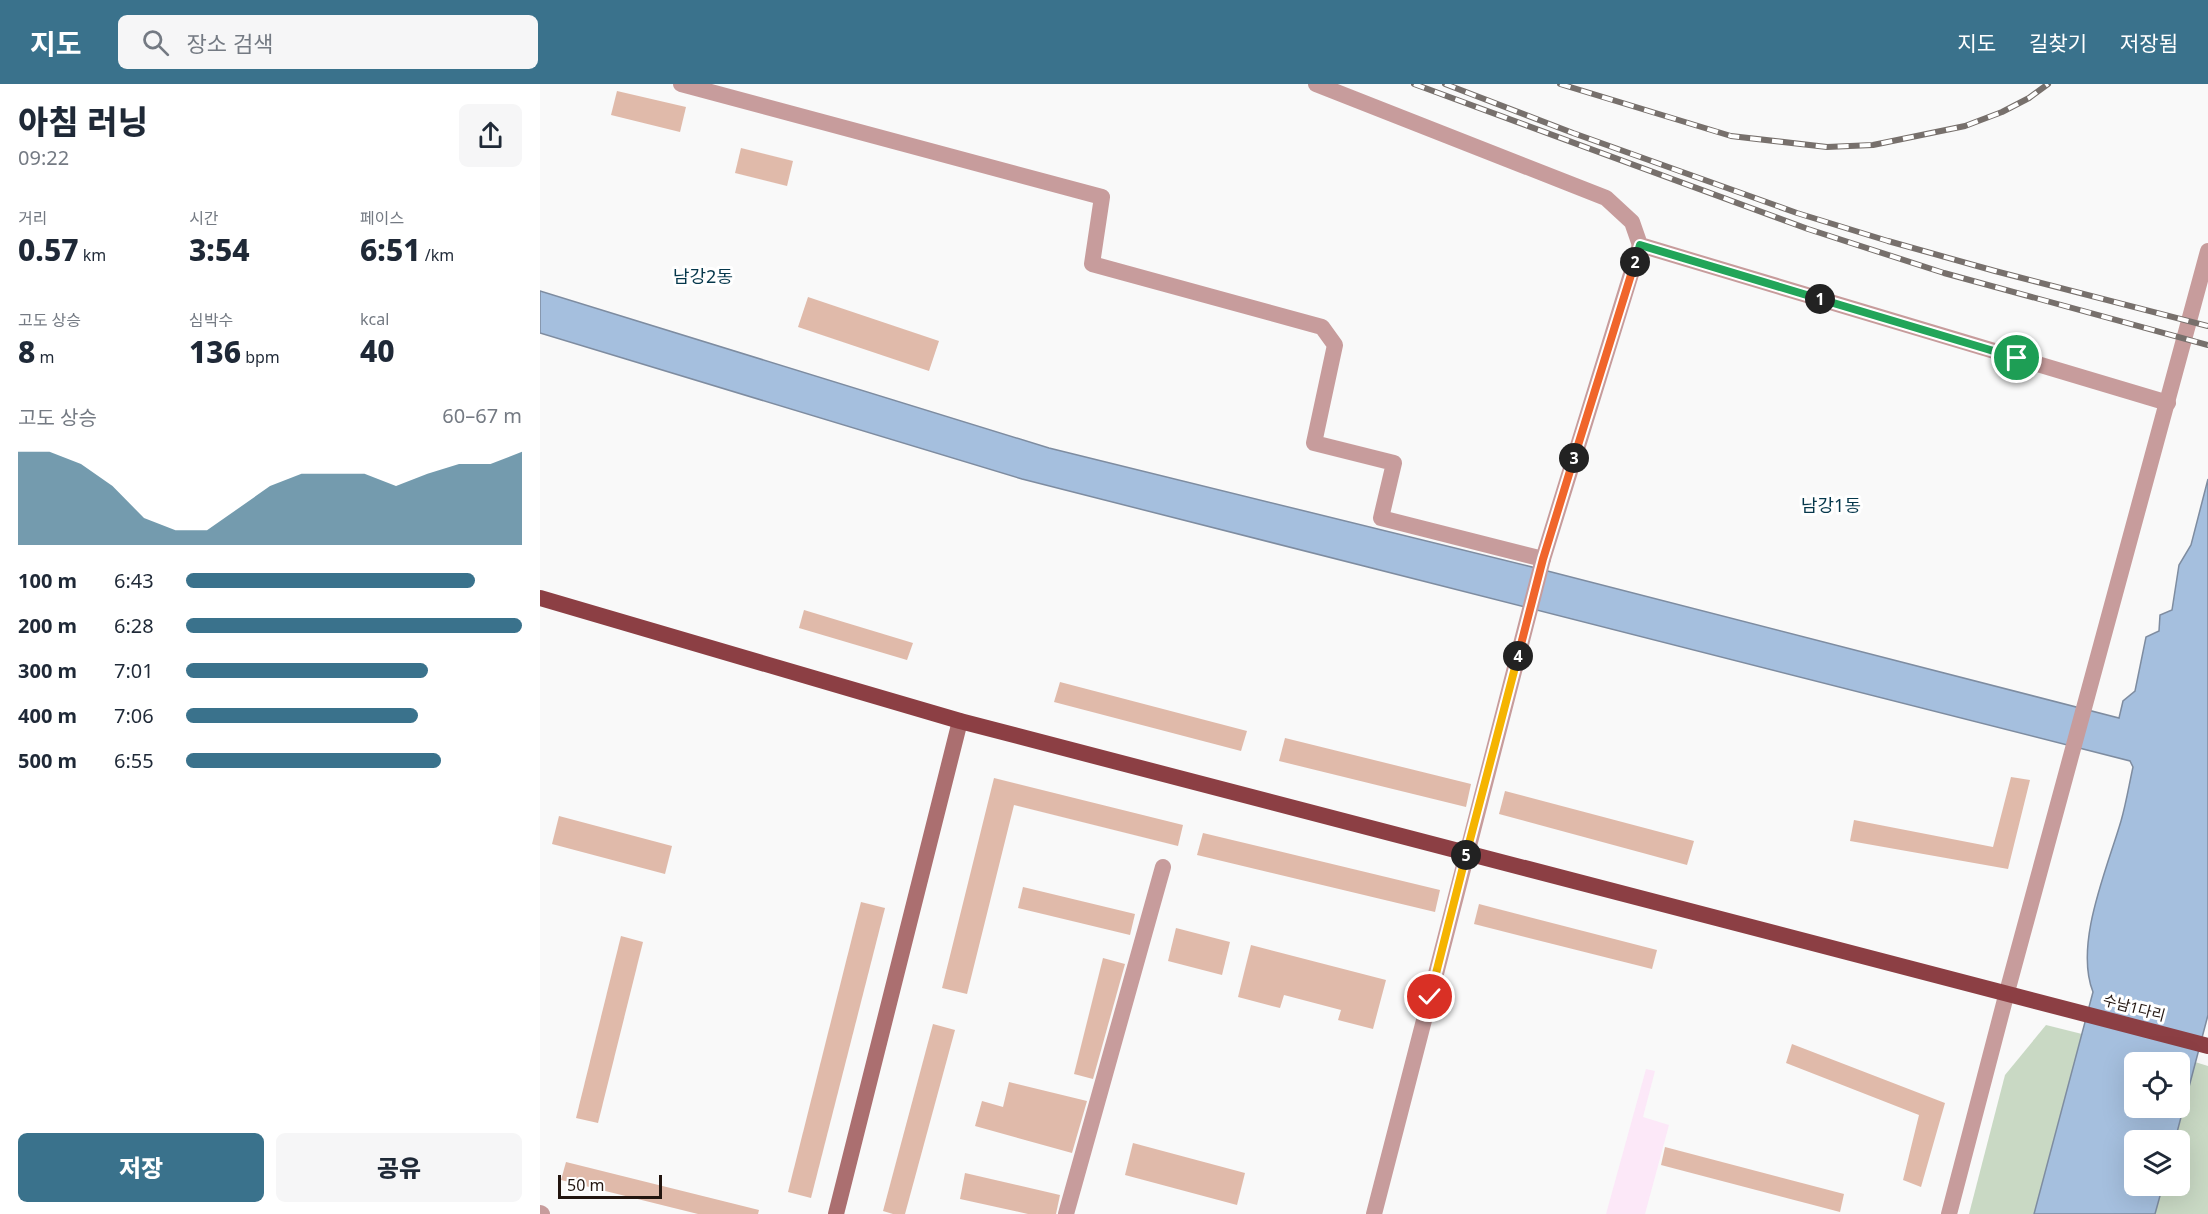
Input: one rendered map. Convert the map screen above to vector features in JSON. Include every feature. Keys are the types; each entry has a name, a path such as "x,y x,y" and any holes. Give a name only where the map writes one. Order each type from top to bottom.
{"highway":[{"name":"수남1다리","path":"540,598 960,721 2208,1046"}],"main road":[{"path":"836,1214 960,721"}],"street":[{"path":"681,84 1102,197 1092,264 1322,327 1335,345 1314,443 1394,464 1381,518 1543,559"},
{"path":"1316,84 1606,198 1632,222 1640,245 1543,559 1374,1214"},
{"path":"1640,245 2168,403"},
{"path":"1949,1214 2208,251"},
{"path":"1066,1214 1163,867"}],"shaded area":[{"path":"1646,1069 1655,1071 1643,1117 1669,1125 1645,1214 1606,1214"}],"green space":[{"path":"2046,1025 2082,1034 2034,1214 1969,1214 2005,1075"},
{"path":"2195,1062 2208,1066 2208,1214 2155,1214 2160,1196 2190,1196 2190,1130 2178,1130 2181,1118 2190,1118 2190,1082"}],"water":[{"path":"540,291 1049,448 1532,567 2119,718 2123,701 2135,691 2146,637 2159,631 2160,615 2172,610 2179,565 2191,545 2208,479 2208,1015 2190,1083 2190,1052 2124,1052 2124,1118 2181,1118 2178,1130 2124,1130 2124,1196 2160,1196 2155,1214 2034,1214 2093,992 2088,973 2087,952 2090,929 2101,884 2121,821 2133,767 2130,761 1022,479 540,333"}],"building":[{"path":"617,91 686,107 680,132 611,115"},
{"path":"741,148 793,161 787,186 735,173"},
{"path":"808,297 939,341 929,371 798,327"},
{"path":"804,610 913,643 907,660 799,628"},
{"path":"1060,682 1247,731 1241,751 1054,702"},
{"path":"1285,738 1471,784 1466,807 1279,761"},
{"path":"2011,777 2030,780 2008,869 1850,841 1854,820 1993,847"},
{"path":"994,778 1183,825 1178,846 1014,805 967,994 942,988"},
{"path":"1505,791 1694,841 1687,865 1499,814"},
{"path":"559,816 672,846 665,874 552,844"},
{"path":"1203,833 1440,890 1435,912 1197,855"},
{"path":"1023,887 1135,914 1130,935 1018,908"},
{"path":"861,902 885,908 811,1198 788,1192"},
{"path":"1479,904 1657,950 1652,969 1474,924"},
{"path":"1176,928 1230,942 1222,975 1168,961"},
{"path":"621,936 643,942 598,1123 576,1118"},
{"path":"1251,945 1386,980 1373,1029 1338,1020 1341,1010 1284,995 1280,1008 1238,997"},
{"path":"1103,958 1125,964 1093,1079 1074,1074"},
{"path":"933,1024 955,1030 905,1214 893,1214 883,1211"},
{"path":"1792,1044 1945,1103 1921,1187 1903,1180 1919,1115 1786,1063"},
{"path":"1009,1082 1087,1101 1072,1153 975,1126 982,1101 1003,1107"},
{"path":"1133,1143 1245,1173 1237,1205 1125,1175"},
{"path":"1665,1147 1844,1194 1840,1212 1661,1165"},
{"path":"566,1162 759,1210 758,1214 698,1214 561,1180"},
{"path":"965,1173 1060,1195 1056,1214 1028,1214 960,1199"}],"railway":[{"path":"1414,84 1808,229 1944,273 2208,345"},
{"path":"1445,84 1573,133 1797,213 1995,271 2208,326"},
{"path":"1560,84 1731,136 1827,147 1873,145 1965,126 2002,112 2029,98 2048,84"}],"district":[{"name":"남강2동","path":"703,277"},
{"name":"남강1동","path":"1831,506"}],"route":[{"path":"1430,997 1543,559 1640,245 2017,358"}]}
